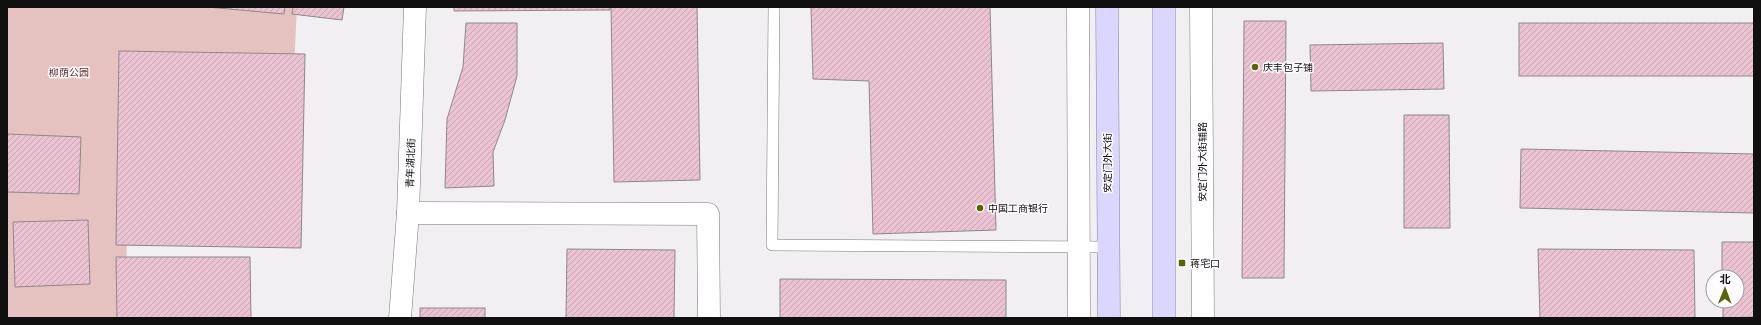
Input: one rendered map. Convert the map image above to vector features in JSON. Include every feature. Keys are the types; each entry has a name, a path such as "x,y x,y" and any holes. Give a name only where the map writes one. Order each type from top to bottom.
{"main road":[{"name":"安定门外大街","path":"1107,7 1109,318"},
{"path":"1164,7 1164,318"}],"street":[{"name":"青年湖北街","path":"400,318 408,213 415,7"},
{"path":"1078,7 1080,247 1079,318"},
{"name":"安定门外大街辅路","path":"1201,7 1203,318"},
{"path":"408,213 708,214 709,318"}],"lane":[{"path":"774,7 772,245 1108,247"}],"green space":[{"name":"柳荫公园","path":"7,7 297,7 294,67 131,75 125,318 7,318"}],"building":[{"path":"207,7 285,7 284,14"},
{"path":"293,7 344,7 342,20 292,14"},
{"path":"454,7 610,7 610,10 454,11"},
{"path":"611,7 697,7 700,180 614,182"},
{"path":"811,7 990,7 996,230 873,234 869,81 813,79"},
{"path":"1244,21 1286,21 1284,278 1242,278"},
{"path":"466,23 517,23 517,76 505,120 493,152 494,186 445,188 447,119 463,67"},
{"path":"1519,23 1754,23 1754,76 1519,76"},
{"path":"1443,43 1444,89 1311,91 1310,45"},
{"path":"119,51 305,54 301,248 116,245"},
{"path":"1404,115 1449,115 1450,228 1404,228"},
{"path":"7,134 81,137 79,194 7,192"},
{"path":"1521,149 1754,154 1754,213 1520,208"},
{"path":"88,220 90,284 15,287 13,222"},
{"path":"1722,242 1754,242 1754,317 1723,318 1723,309 1745,309 1745,269 1722,269"},
{"path":"567,249 675,250 674,318 566,318"},
{"path":"1538,249 1694,250 1695,318 1540,318"},
{"path":"116,257 250,257 251,318 117,318"},
{"path":"780,279 1006,280 1006,318 780,318"},
{"path":"420,308 485,308 485,318 420,318"}],"place":[{"name":"庆丰包子铺","path":"1255,67"},
{"name":"中国工商银行","path":"980,208"},
{"name":"蒋宅口","path":"1182,263"}]}
